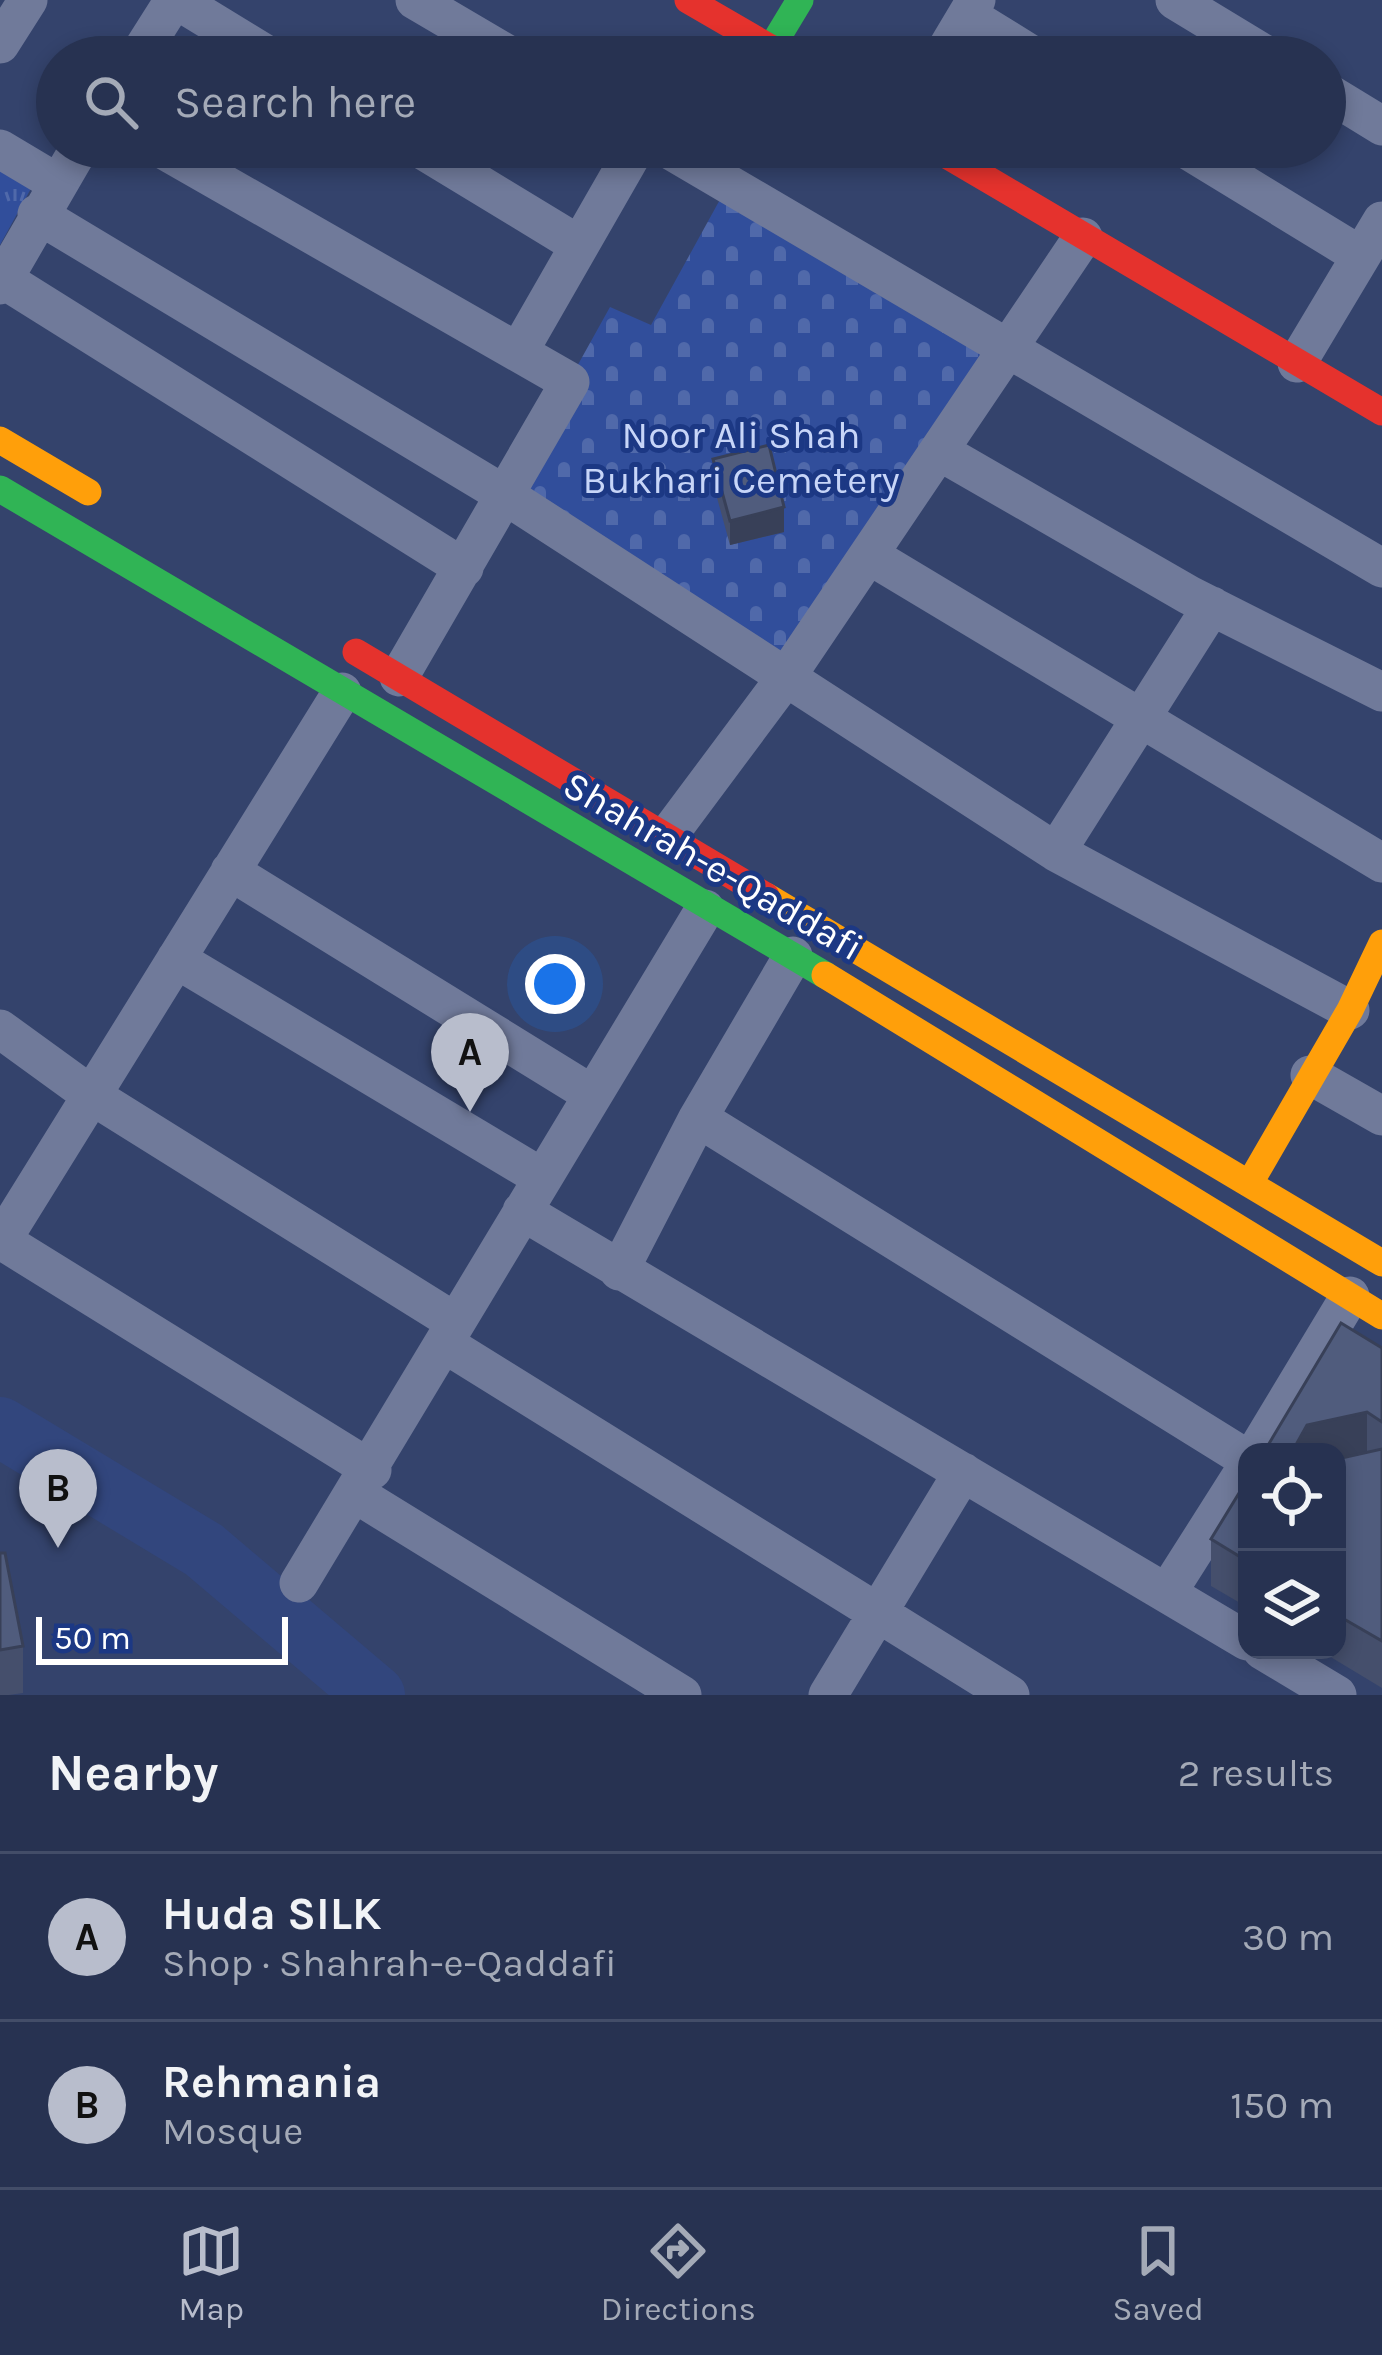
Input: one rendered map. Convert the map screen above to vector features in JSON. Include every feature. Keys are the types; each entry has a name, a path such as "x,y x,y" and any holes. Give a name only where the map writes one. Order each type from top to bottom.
{"main road":[{"path":"688,0 750,36"},
{"path":"785,36 800,0"},
{"path":"968,168 1382,412"},
{"path":"0,440 120,512"},
{"name":"Shahrah-e-Qaddafi","path":"0,489 705,909 793,956 1366,1306"},
{"name":"Shahrah-e-Qaddafi","path":"339,642 1382,1263"},
{"path":"1251,1181 1379,956"}],"street":[{"path":"0,44 28,0"},
{"path":"152,36 176,0 235,36"},
{"path":"415,0 476,36"},
{"path":"1175,0 1234,36"},
{"path":"954,36 971,8 1008,36"},
{"path":"1346,104 1382,126"},
{"path":"0,149 47,199 1056,852 1350,1010"},
{"path":"67,168 2,282 464,568"},
{"path":"196,168 570,382 399,677"},
{"path":"452,168 579,245"},
{"path":"519,351 624,168"},
{"path":"700,168 1382,568"},
{"path":"1217,168 1361,256"},
{"path":"1297,363 1382,221"},
{"path":"669,835 786,677 1083,238"},
{"path":"939,451 1212,606 1382,692"},
{"path":"869,555 1382,863"},
{"path":"1056,852 1212,606"},
{"path":"342,692 1,1242 682,1695"},
{"path":"230,871 593,1095"},
{"path":"299,1583 705,909"},
{"path":"619,1270 698,1118 793,956"},
{"path":"176,959 531,1194 619,1270 1238,1636"},
{"path":"0,1029 91,1095 450,1333 877,1614 1010,1695"},
{"path":"1310,1075 1382,1116"},
{"path":"698,1118 1238,1457"},
{"path":"1263,1443 1366,1306"},
{"path":"828,1695 963,1472"},
{"path":"1167,1593 1238,1478"},
{"path":"1277,1659 1337,1695"}],"green space":[{"path":"0,164 34,183 0,245"},
{"name":"Noor Ali Shah Bukhari Cemetery","path":"728,185 1001,352 786,676 505,496 610,307 651,325"}],"building":[{"path":"769,445 784,507 730,521 713,459"},
{"path":"1341,1323 1382,1348 1382,1422 1367,1412 1307,1425 1297,1443 1269,1443"},
{"path":"1382,1449 1382,1641 1346,1620 1346,1457"},
{"path":"1238,1495 1238,1556 1211,1539"},
{"path":"0,1553 5,1553 23,1646 0,1650"}],"waterway":[{"path":"0,1427 204,1550 375,1695"}],"traffic: fast":[{"path":"778,36 800,0"},
{"path":"0,489 825,975"}],"traffic: slow":[{"path":"0,440 88,492"},
{"path":"766,896 1382,1263"},
{"path":"1251,1181 1350,1010 1382,943"},
{"path":"825,975 1382,1316"}],"traffic: jam":[{"path":"688,0 750,36"},
{"path":"969,168 1382,412"},
{"path":"356,652 766,896"}],"place":[{"name":"Huda SILK","path":"470,1112"},
{"name":"Rehmania","path":"58,1548"}]}
